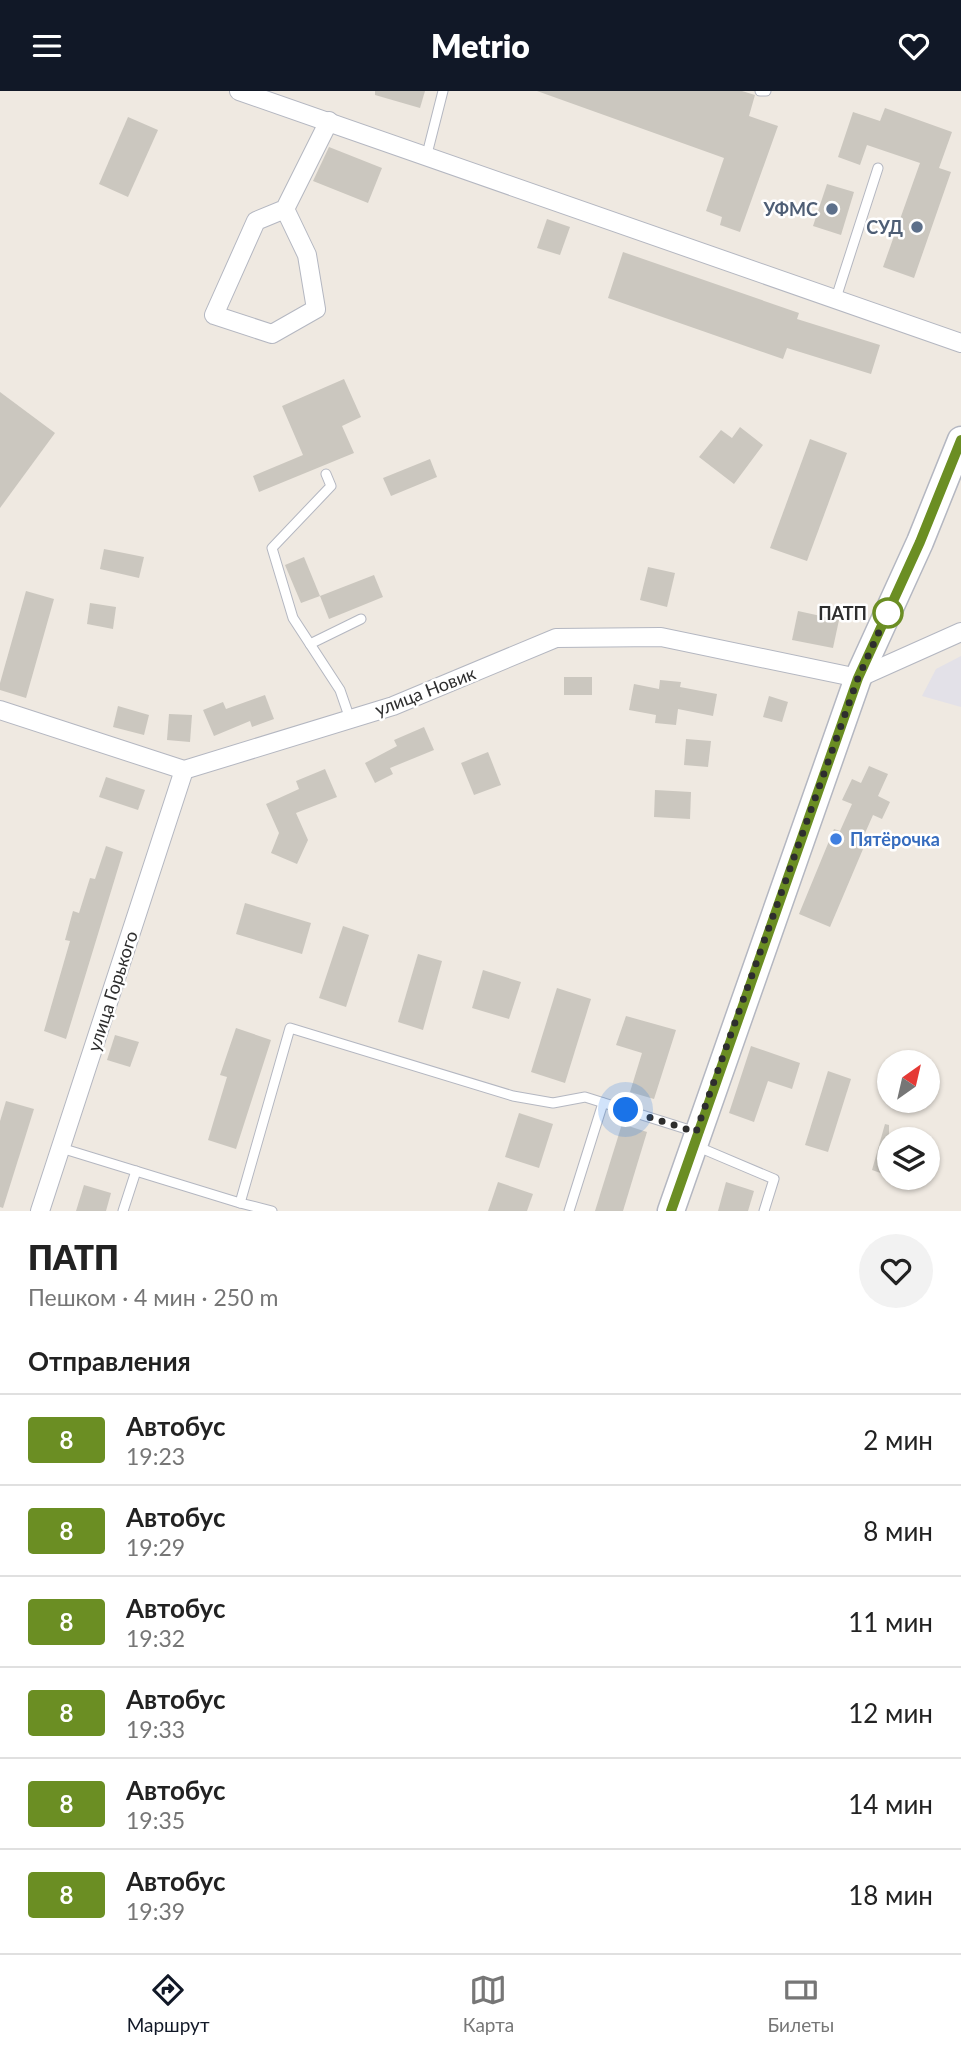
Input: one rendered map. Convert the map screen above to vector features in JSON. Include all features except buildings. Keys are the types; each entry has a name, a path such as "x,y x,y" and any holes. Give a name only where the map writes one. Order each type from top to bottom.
{"main road":[{"path":"671,1211 694,1138 858,678 920,542 961,440"}],"street":[{"path":"239,91 280,97 329,121 961,343"},
{"path":"285,209 307,255 316,309 272,334 214,314 256,221 285,209 329,121"},
{"path":"858,678 961,632"},
{"name":"улица Новик","path":"184,770 393,706 556,638 661,637 858,678"},
{"path":"0,711 184,770"},
{"name":"улица Горького","path":"40,1211 184,770"}],"lane":[{"path":"427,154 443,91"},
{"path":"760,91 766,91"},
{"path":"836,298 878,168"},
{"path":"326,474 331,486 272,548 293,618 340,690 351,719"},
{"path":"310,644 361,619"},
{"path":"240,1203 290,1028 513,1096 554,1103 585,1097 694,1138 774,1179 764,1211"},
{"path":"569,1211 603,1103"},
{"path":"61,1148 272,1211"},
{"path":"123,1211 136,1171"}],"shaded area":[{"path":"961,656 961,707 922,696 936,669"}],"bus line":[{"name":"8","path":"671,1211 696,1132 858,678 920,542 961,440"}],"place":[{"name":"УФМС","path":"832,209"},
{"name":"СУД","path":"917,227"},
{"name":"ПАТП","path":"888,613"},
{"name":"Пятёрочка","path":"836,839"}],"route":[{"path":"626,1110 696,1132 858,678 889,610 888,613"}]}
